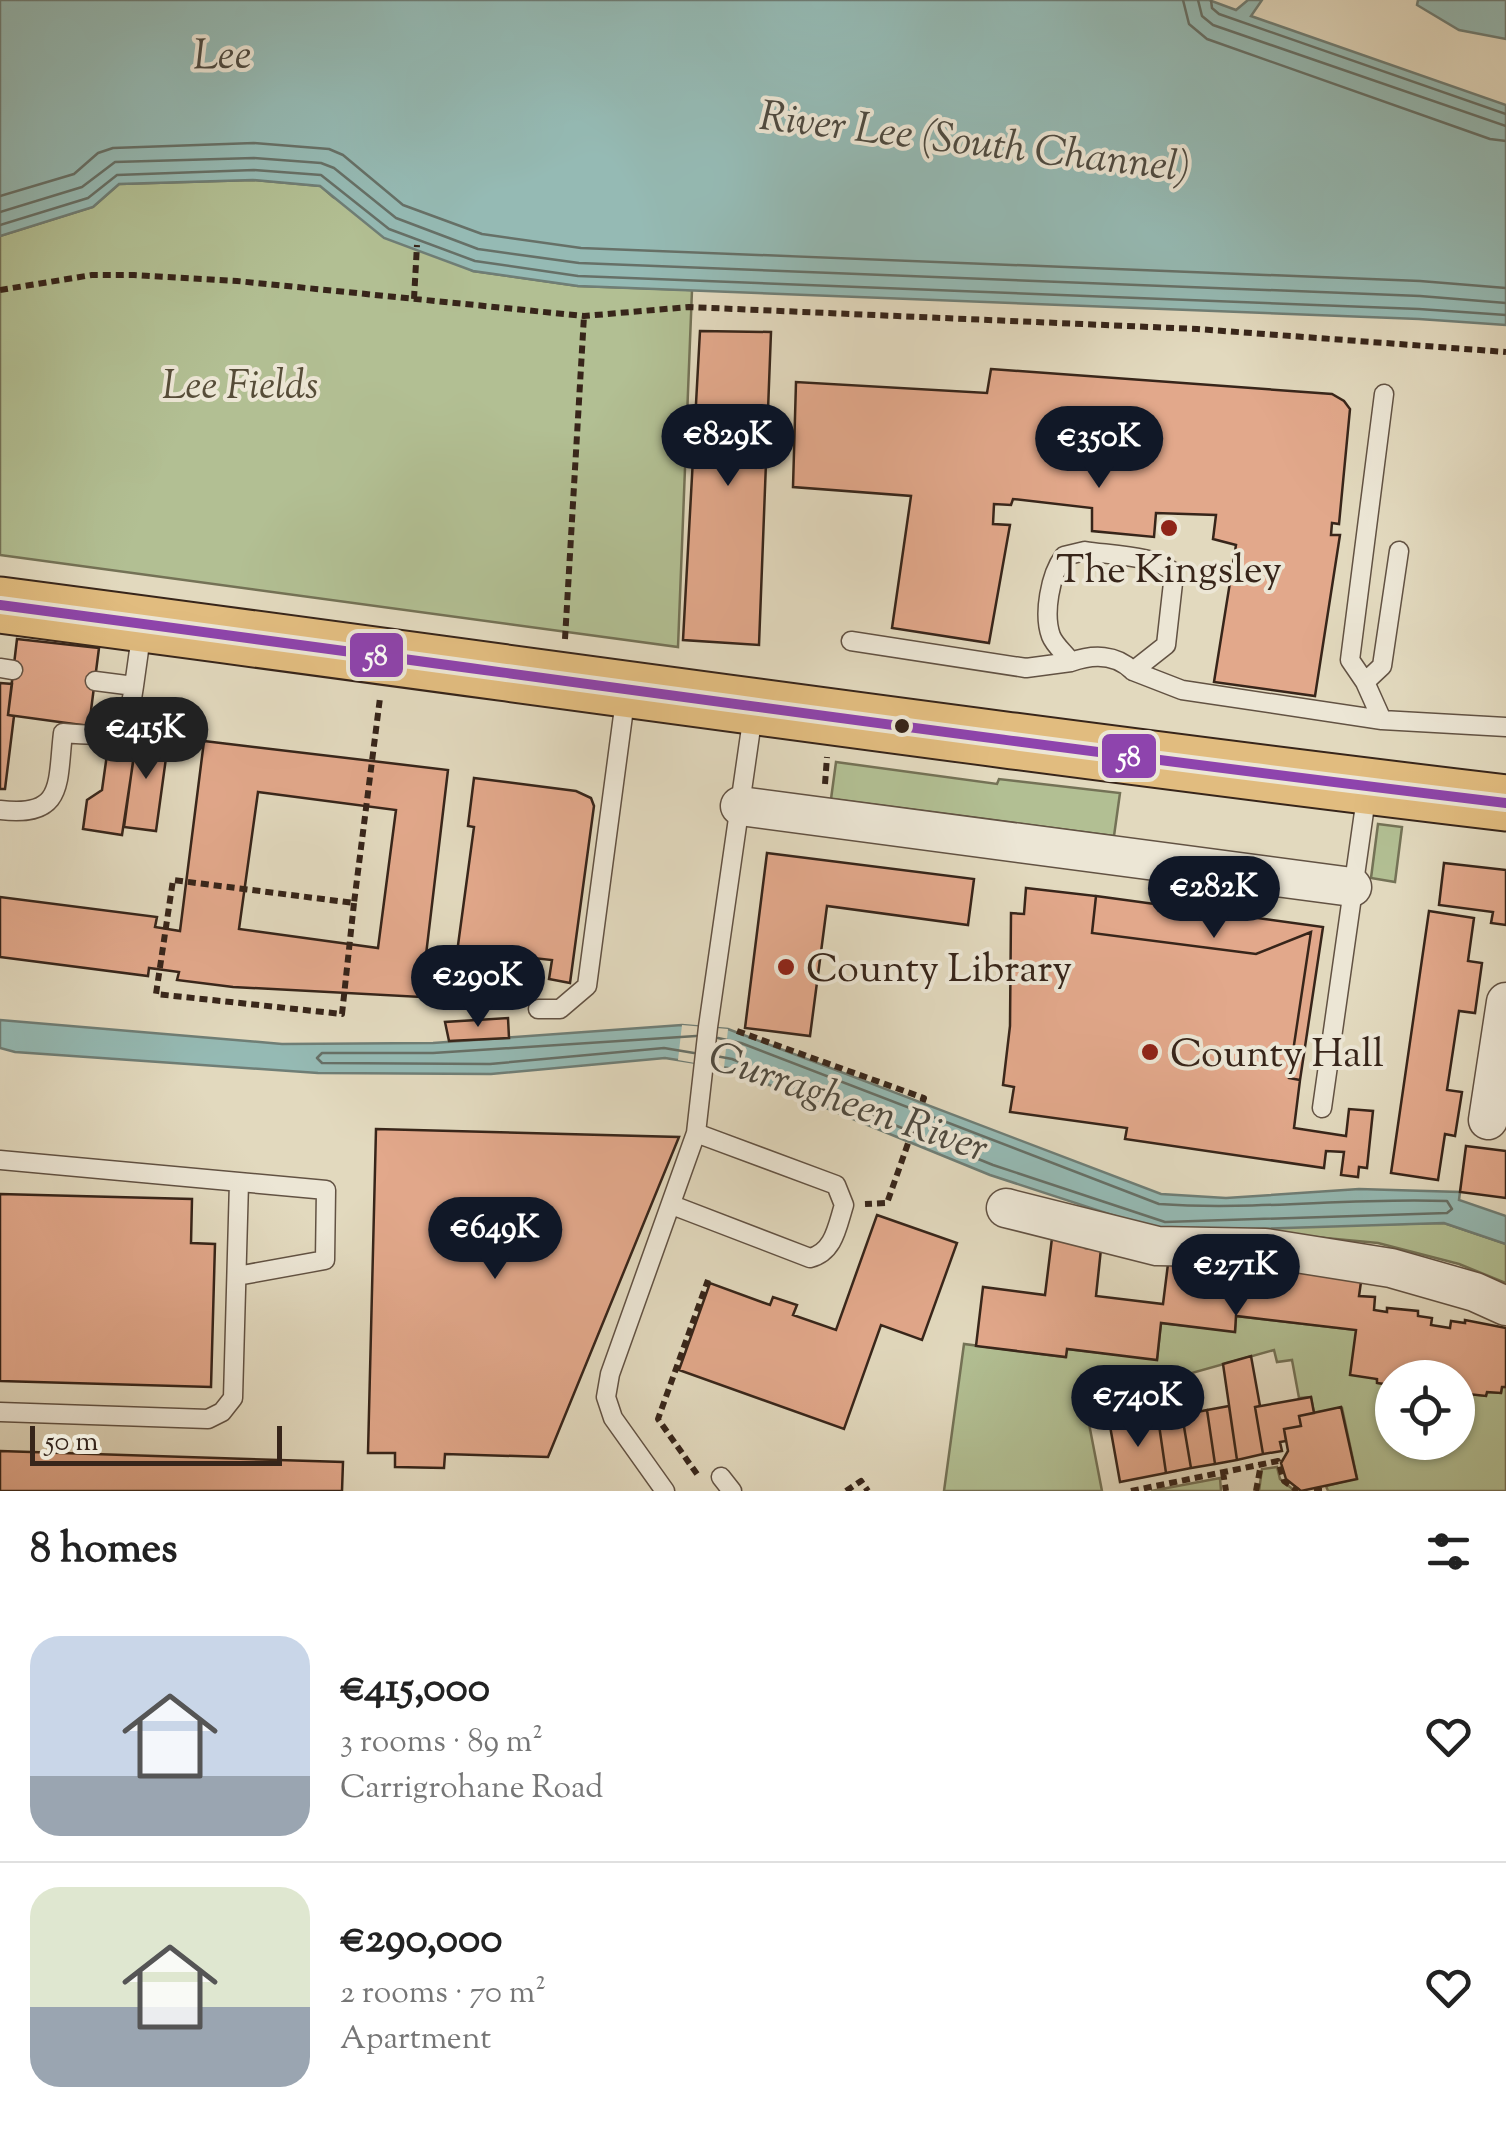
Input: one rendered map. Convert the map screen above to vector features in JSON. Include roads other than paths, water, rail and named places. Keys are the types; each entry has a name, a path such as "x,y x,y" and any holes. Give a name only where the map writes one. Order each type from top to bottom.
{"highway":[{"path":"0,605 754,708 1506,803"}],"street":[{"path":"740,806 1352,888"},
{"path":"1488,1120 1506,1002"},
{"path":"1006,1208 1157,1246 1266,1248 1390,1268 1475,1292 1506,1306"}],"lane":[{"path":"1382,720 1350,660 1350,650 1384,394"},
{"path":"1072,662 1054,642 1048,618 1056,568 1064,556 1084,551 1157,562 1174,574 1166,646 1133,670"},
{"path":"1364,682 1382,666 1399,551"},
{"path":"0,810 32,810 46,805 55,796 63,733 96,736 116,730 130,715 142,624"},
{"path":"851,641 1026,668 1096,656 1125,663 1182,690 1382,720 1506,727"},
{"path":"95,681 134,686"},
{"path":"538,1009 560,1009 587,986 626,688"},
{"path":"666,1491 612,1418 606,1396 610,1374 696,1133 754,708"},
{"path":"1322,1108 1368,786"},
{"path":"672,1205 810,1258 822,1255 830,1246 844,1205 836,1186 696,1133"},
{"path":"0,1160 326,1190 324,1260 237,1276"},
{"path":"0,1412 208,1419 222,1412 233,1398 239,1182"}],"water":[{"path":"0,0 1209,0 1236,10 1248,0 1262,0 1251,16 1506,105 1506,325 578,286 473,271 384,238 320,186 253,180 119,184 93,207 0,236"},
{"path":"1418,0 1506,0 1506,39 1459,30 1417,5"},
{"name":"Curragheen River","path":"0,1020 282,1044 433,1043 682,1025 728,1029 1161,1194 1226,1198 1359,1189 1460,1192 1459,1200 1506,1216 1506,1244 1444,1223 1164,1232 990,1175 728,1068 665,1058 491,1074 318,1073 15,1052 0,1048"}],"place":[{"name":"The Kingsley","path":"1169,528"},
{"name":"County Library","path":"786,967"},
{"name":"County Hall","path":"1150,1052"}],"water label":[{"name":"Lee","path":"222,53"},
{"name":"River Lee (South Channel)","path":"975,140"}],"park label":[{"name":"Lee Fields","path":"240,384"}]}
